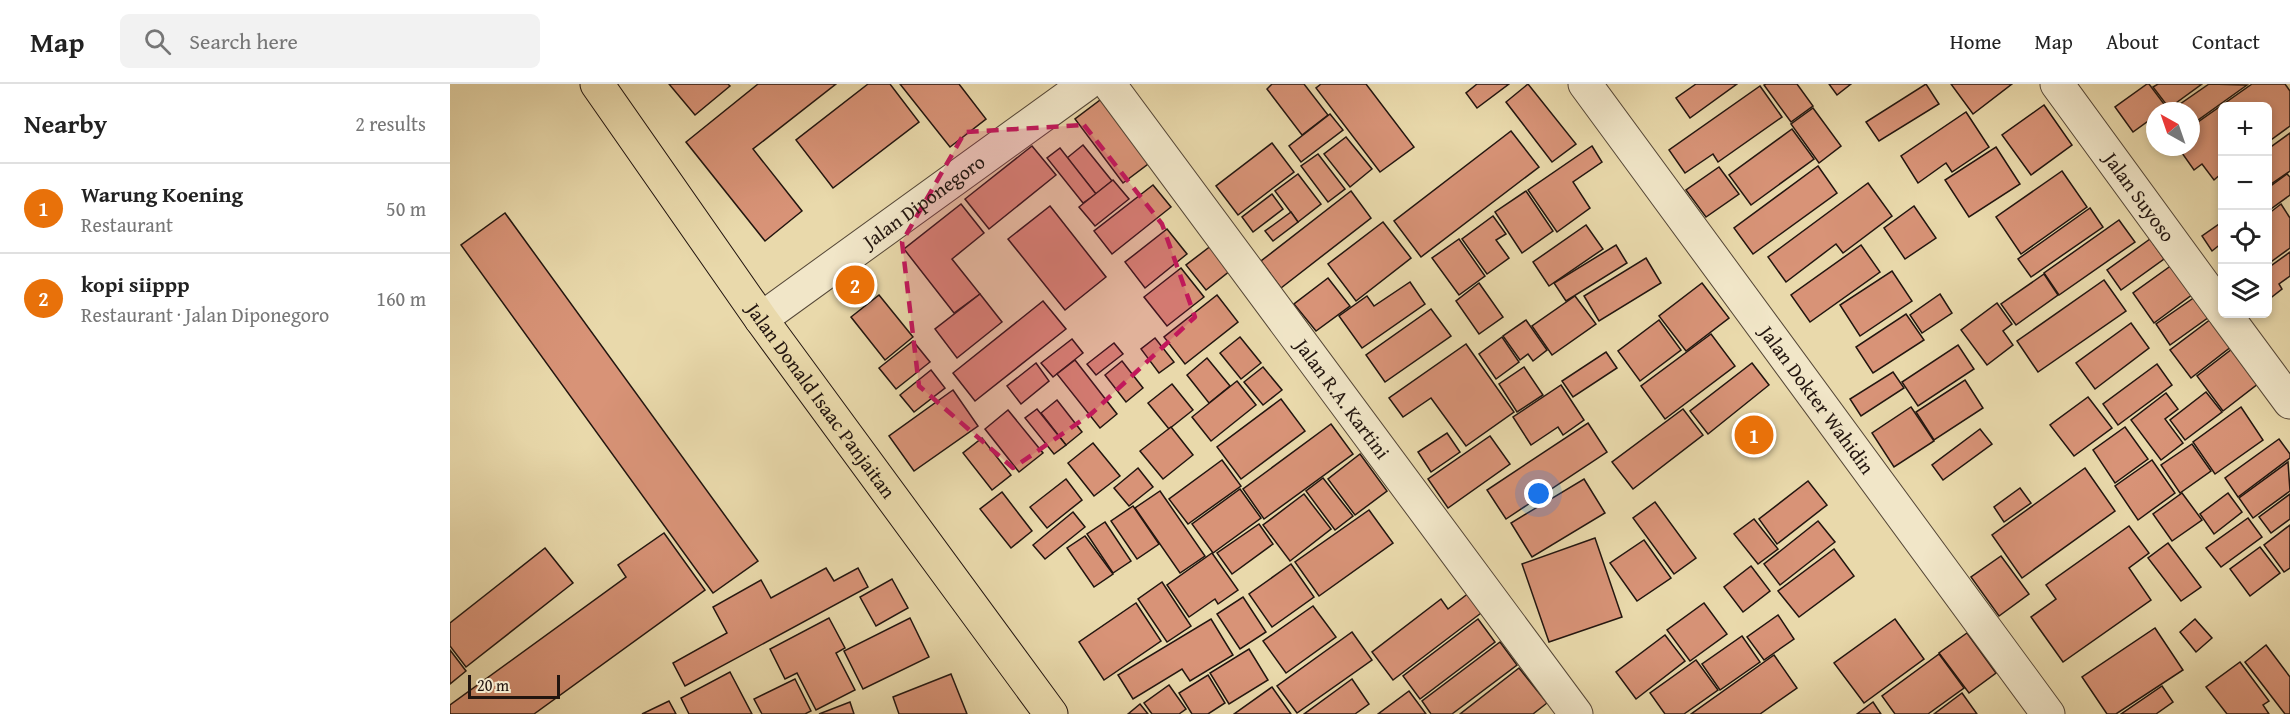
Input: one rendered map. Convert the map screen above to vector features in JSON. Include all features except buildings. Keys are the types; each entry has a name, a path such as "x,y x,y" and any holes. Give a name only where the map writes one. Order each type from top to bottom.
{"main road":[{"name":"Jalan Donald Isaac Panjaitan","path":"597,84 761,318 1051,714"}],"street":[{"name":"Jalan Diponegoro","path":"761,318 1086,84"},
{"name":"Jalan R.A. Kartini","path":"1109,84 1576,714"},
{"name":"Jalan Dokter Wahidin","path":"1586,84 2048,714"},
{"name":"Jalan Suyoso","path":"2057,84 2218,304"},
{"name":"Jalan Suyoso","path":"2228,318 2290,402"}],"highlighted area":[{"path":"1084,125 1162,224 1195,317 1091,414 1013,468 919,386 902,242 965,132"}],"place":[{"name":"kopi siippp","path":"855,285"},
{"name":"Warung Koening","path":"1754,435"}]}
